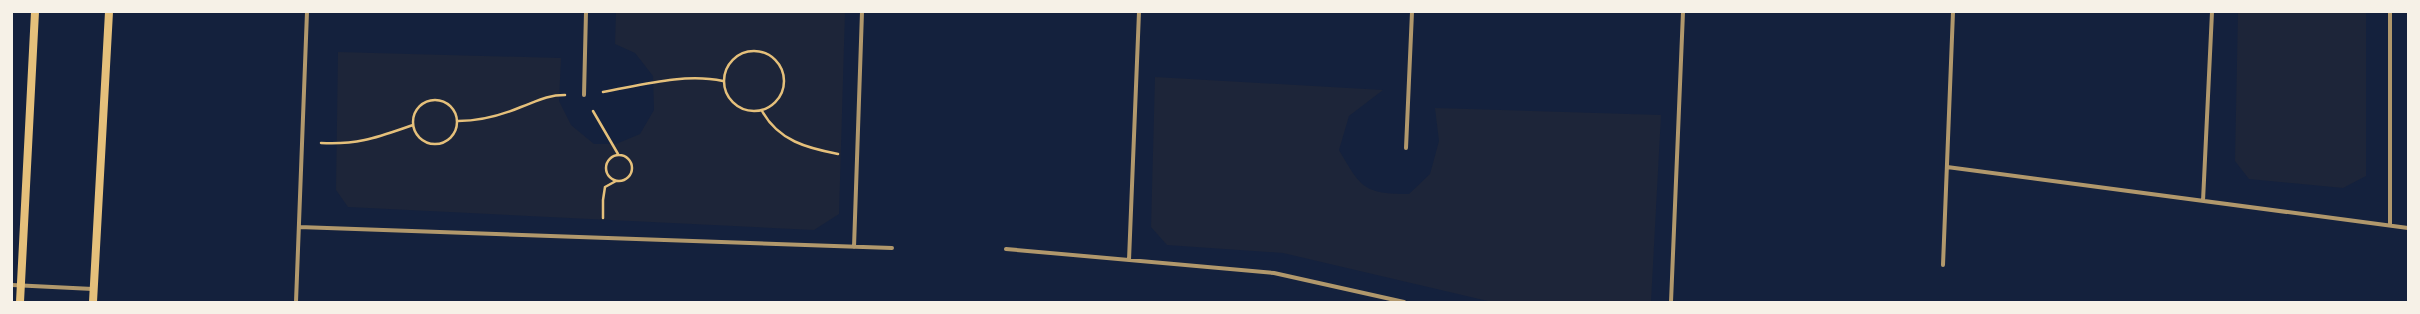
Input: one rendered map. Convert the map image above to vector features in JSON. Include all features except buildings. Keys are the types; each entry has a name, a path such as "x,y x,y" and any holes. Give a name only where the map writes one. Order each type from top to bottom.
{"main road":[{"path":"20,302 16,285 35,12"},
{"path":"93,302 109,12"}],"street":[{"path":"296,302 307,12"},
{"path":"584,95 586,12"},
{"path":"854,247 862,12"},
{"path":"1129,260 1139,12"},
{"path":"1406,148 1412,12"},
{"path":"1671,302 1683,12"},
{"path":"1943,264 1953,12"},
{"path":"2203,201 2212,12"},
{"path":"2390,12 2390,226"},
{"path":"1947,167 2408,228"},
{"path":"299,226 892,248"},
{"path":"1006,249 1274,274 1404,302"},
{"path":"16,285 94,289"}],"path":[{"path":"756,50 768,54 778,61 784,72 785,85 781,96 773,106 762,111 751,112 740,108 732,101 726,92 724,81 730,64 744,52 756,50"},
{"path":"458,120 495,115 552,95 584,95 667,81 707,78 724,81"},
{"path":"584,95 618,154 627,157 632,164 631,174 625,180 616,180 608,175 606,166 610,158 618,154"},
{"path":"434,99 445,102 454,109 458,120 456,130 451,139 432,145 423,141 417,134 413,125 415,113 422,104 434,99"},
{"path":"762,111 766,119 787,140 808,148 857,157"},
{"path":"302,142 344,144 372,140 413,125"},
{"path":"604,238 602,200 606,187 616,180"}],"shaded area":[{"path":"616,12 845,12 839,214 814,230 348,207 336,190 338,52 561,58 559,101 571,125 594,144 616,144 640,134 654,110 653,76 635,53 615,44"},
{"path":"2238,12 2366,12 2366,176 2343,188 2249,179 2235,161"},
{"path":"1155,77 1383,90 1349,116 1339,150 1353,173 1365,186 1373,190 1394,194 1409,194 1430,174 1439,141 1435,108 1661,115 1651,302 1492,302 1283,253 1167,245 1151,227"}]}
